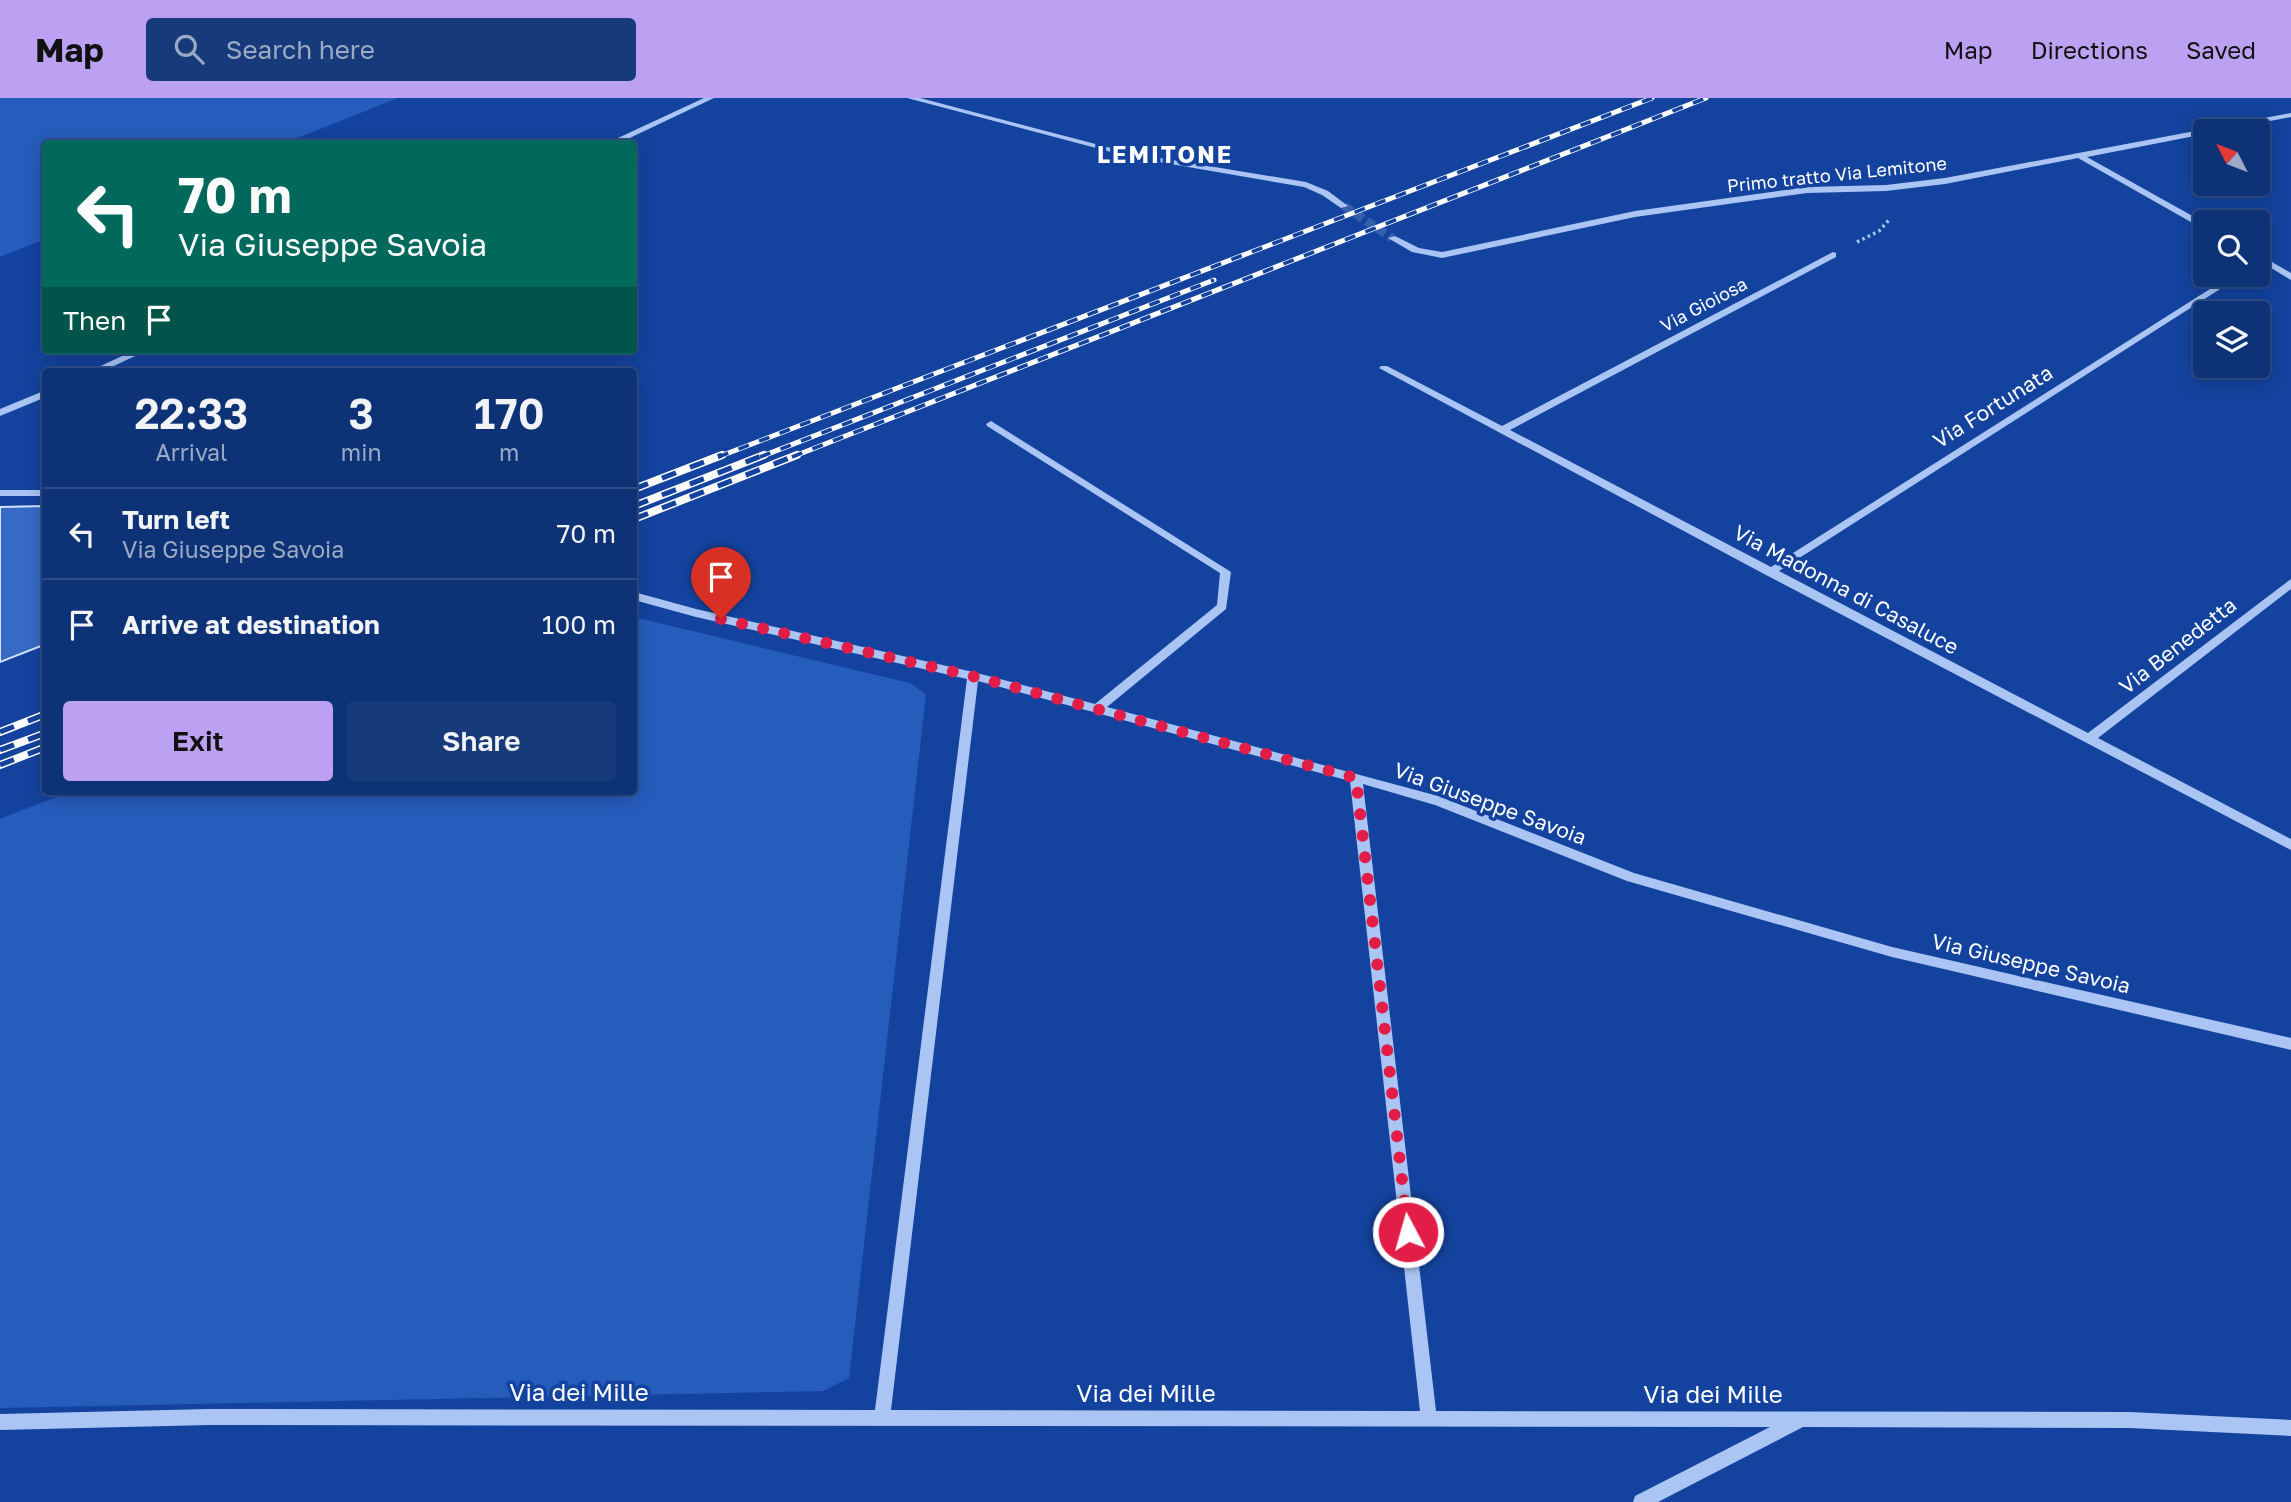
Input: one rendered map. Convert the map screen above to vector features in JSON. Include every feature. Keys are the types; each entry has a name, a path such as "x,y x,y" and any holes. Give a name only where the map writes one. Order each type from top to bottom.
{"street":[{"path":"619,140 710,98"},
{"path":"911,98 1130,155 1306,185 1325,193 1344,206"},
{"name":"Primo tratto Via Lemitone","path":"2270,119 2291,115"},
{"name":"Primo tratto Via Lemitone","path":"1392,238 1406,248 1423,254 1442,255 1635,214 1807,190 1886,188 1945,181 2193,134"},
{"path":"2081,157 2193,220"},
{"name":"Via Gioiosa","path":"1502,430 1833,255"},
{"path":"2270,266 2291,277"},
{"name":"Via Fortunata","path":"1770,572 2219,287"},
{"path":"102,368 134,354"},
{"name":"Via Madonna di Casaluce","path":"1384,368 2291,845"},
{"path":"0,413 42,395"},
{"path":"991,424 1226,572 1222,606 1097,709"},
{"path":"0,493 42,493"},
{"name":"Via Benedetta","path":"2089,739 2291,583"},
{"name":"Via Giuseppe Savoia","path":"637,597 696,614 972,676 1438,801 1631,877 1892,951 2291,1044"},
{"path":"882,1418 972,676"},
{"path":"1356,778 1429,1419"},
{"name":"Via dei Mille","path":"0,1422 209,1417 1802,1419 2130,1420 2291,1428"},
{"path":"1642,1502 1802,1419"}],"path":[{"path":"1833,255 1879,230 1892,217 1886,188"}],"shaded area":[{"path":"0,98 398,98 293,140 42,140 42,240 0,257"},
{"path":"637,618 910,683 926,694 849,1378 823,1391 0,1408 0,819 61,795 637,795"}],"building":[{"path":"42,506 42,646 0,662 0,507"}],"tunnel":[{"path":"1344,206 1392,238"}],"railway":[{"path":"718,457 1652,98"},
{"path":"792,457 1706,98"},
{"path":"760,457 1214,280"},
{"path":"637,488 722,455"},
{"path":"637,505 764,455"},
{"path":"637,518 797,455"},
{"path":"0,732 42,716"},
{"path":"0,750 42,734"},
{"path":"0,765 42,749"}],"district":[{"name":"LEMITONE","path":"1165,155"}],"route":[{"path":"721,619 972,676 1356,778 1408,1232"}]}
